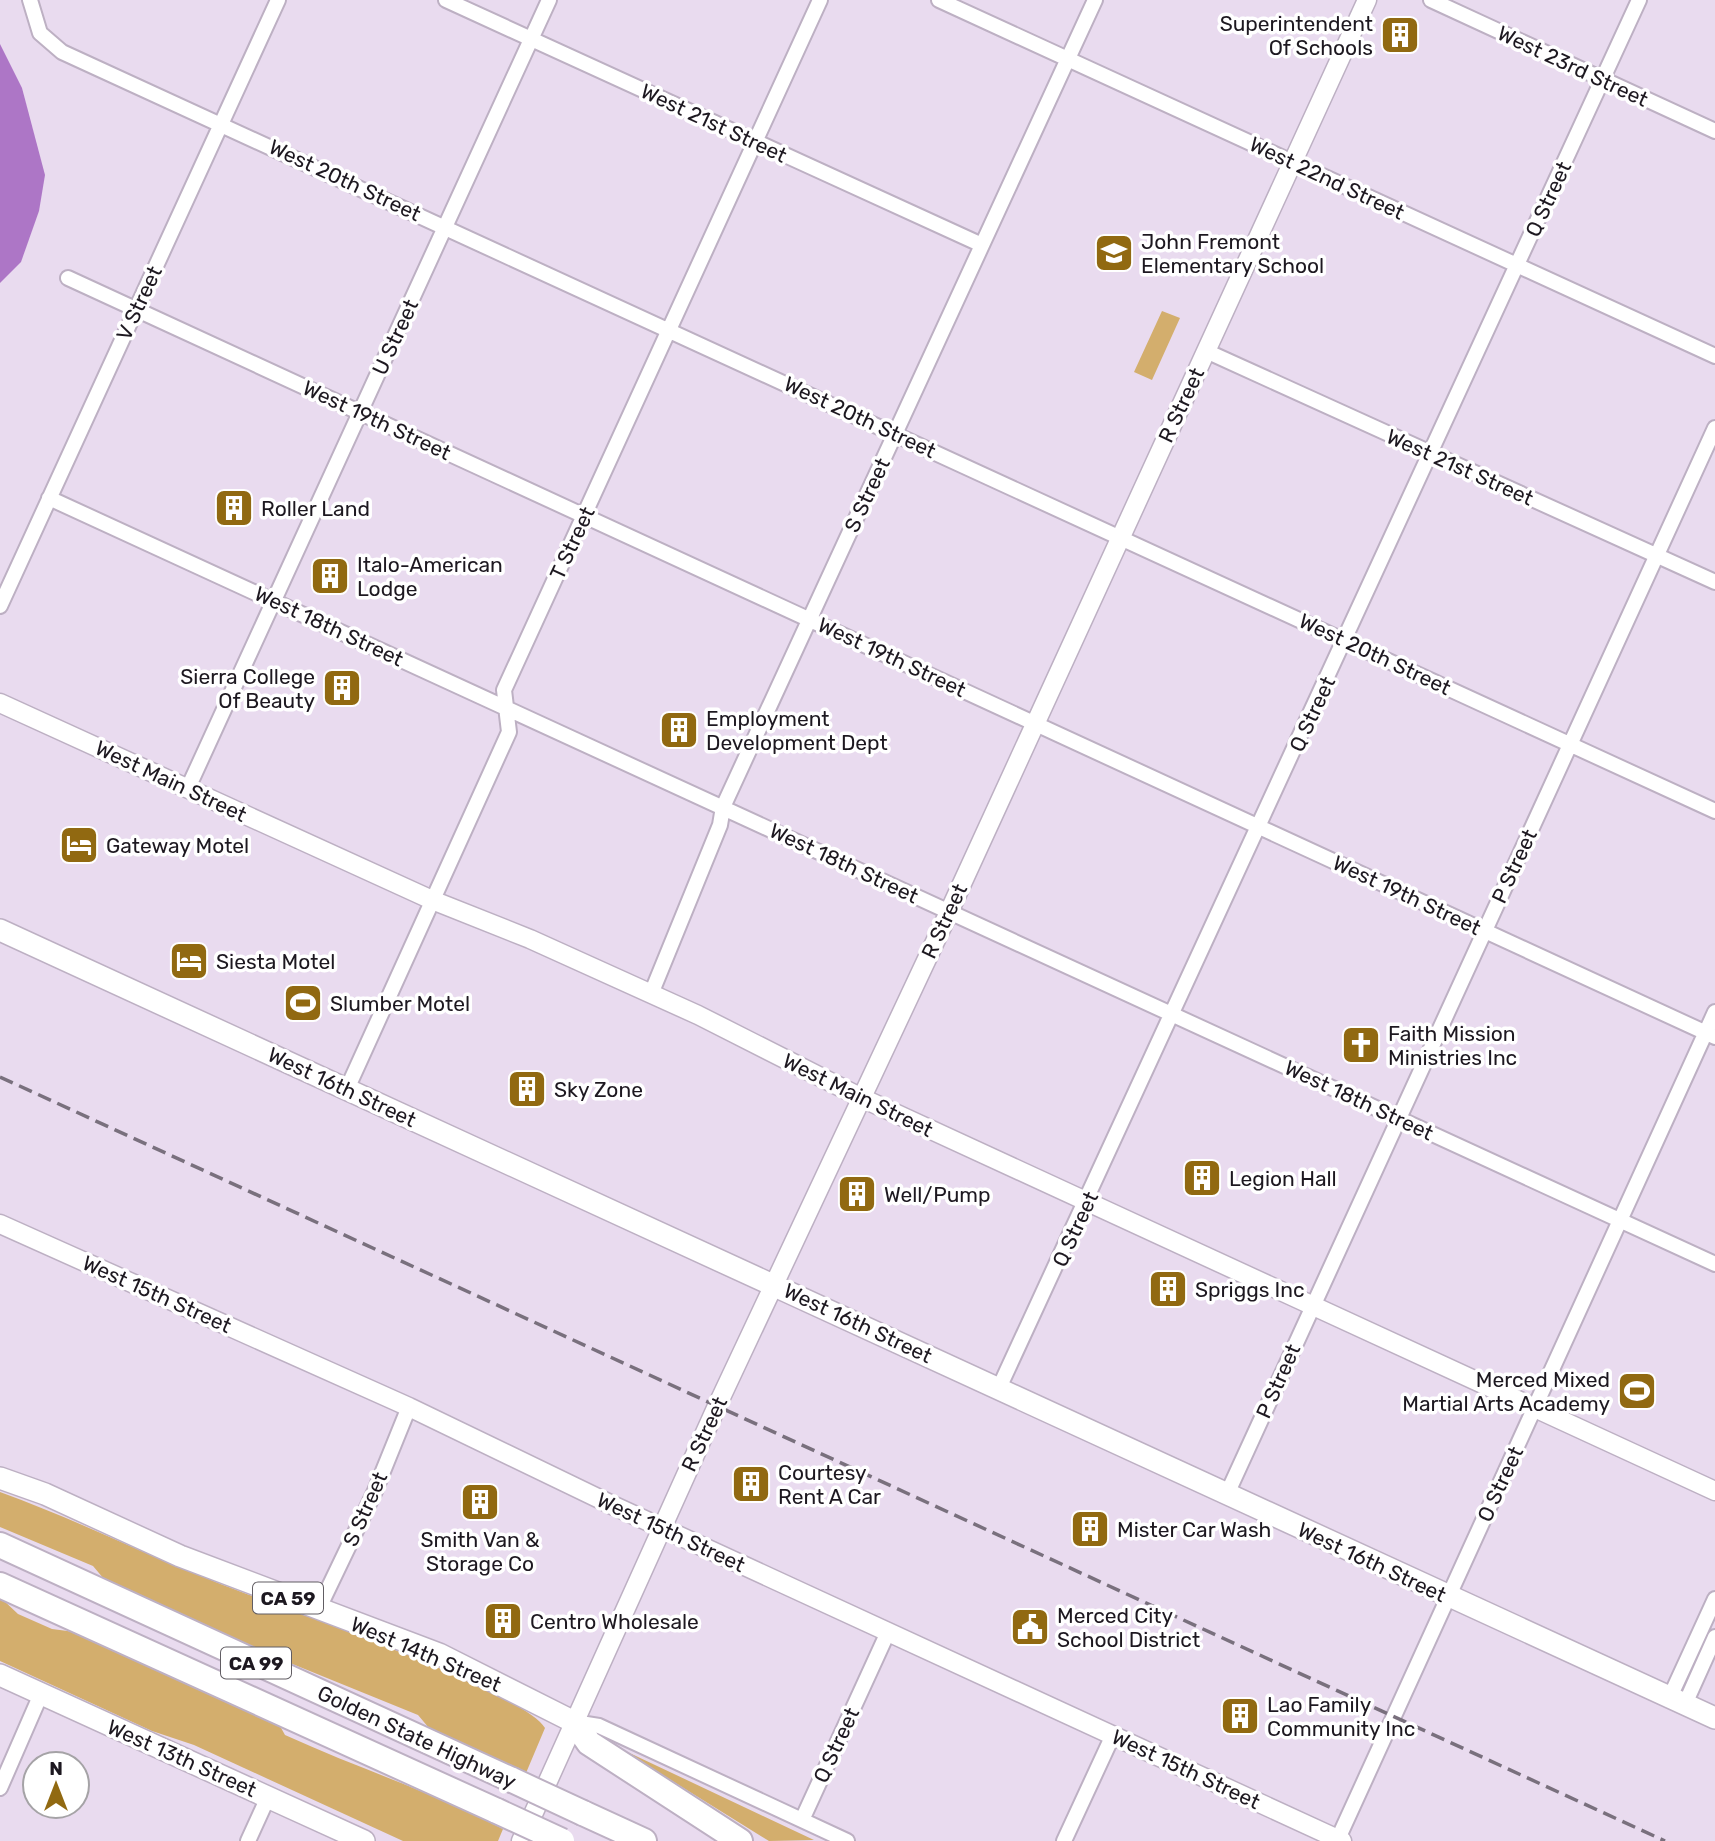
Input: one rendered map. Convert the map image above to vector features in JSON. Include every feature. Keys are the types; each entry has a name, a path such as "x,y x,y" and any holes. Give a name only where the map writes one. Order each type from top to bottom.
{"highway":[{"name":"Golden State Highway","path":"0,1545 643,1841"},
{"name":"Golden State Highway","path":"0,1585 562,1841"},
{"name":"CA 59","path":"574,1722 589,1743 740,1841"}],"main road":[{"name":"West 16th Street","path":"0,930 1448,1597 1715,1717"},
{"name":"West 14th Street","path":"0,1478 45,1494 180,1556 439,1654 574,1722"},
{"name":"West 13th Street","path":"0,1675 363,1841"}],"street":[{"name":"West 20th Street","path":"30,0 40,33 62,52 1715,811"},
{"name":"V Street","path":"0,606 278,0"},
{"name":"West 21st Street","path":"446,0 982,245"},
{"name":"U Street","path":"188,788 549,0"},
{"name":"T Street","path":"347,1089 509,732 504,690 820,0"},
{"name":"West 22nd Street","path":"939,0 1715,356"},
{"name":"S Street","path":"651,994 720,825 723,807 1095,0"},
{"name":"R Street","path":"521,1841 774,1285 949,912 1367,0"},
{"name":"West 23rd Street","path":"1431,0 1715,131"},
{"name":"Q Street","path":"999,1388 1174,1014 1639,0"},
{"name":"West 19th Street","path":"68,278 1710,1035"},
{"name":"West 21st Street","path":"1206,351 1715,582"},
{"name":"P Street","path":"1227,1494 1715,428"},
{"name":"West 18th Street","path":"50,498 1715,1264"},
{"name":"West Main Street","path":"0,703 432,900 530,939 651,994 862,1098 1715,1490"},
{"name":"O Street","path":"1339,1840 1619,1220 1710,1035 1715,1013"},
{"name":"West 15th Street","path":"0,1224 409,1407 663,1528 1339,1840"},
{"name":"S Street","path":"318,1610 375,1490 409,1407"},
{"path":"1677,1700 1715,1599"},
{"name":"Q Street","path":"802,1820 888,1632"},
{"path":"1677,1700 1715,1637"},
{"path":"0,1788 41,1694"},
{"name":"West 14th Street","path":"574,1722 599,1726 847,1841"},
{"path":"1064,1841 1113,1735"},
{"path":"248,1841 268,1797"}],"shaded area":[{"path":"0,44 22,88 45,175 39,211 21,262 0,283"},
{"path":"1162,311 1180,318 1152,380 1134,372"},
{"path":"0,1492 211,1580 390,1648 490,1691 526,1711 545,1728 526,1773 429,1728 418,1715 290,1663 104,1579 93,1566 0,1527"},
{"path":"0,1597 18,1614 52,1629 75,1632 280,1726 285,1735 503,1829 498,1841 403,1841 194,1745 152,1731 0,1661"},
{"path":"619,1748 814,1840 769,1841"}],"railway":[{"path":"0,1077 1665,1841"}],"place":[{"name":"Superintendent Of Schools","path":"1400,35"},
{"name":"John Fremont Elementary School","path":"1114,253"},
{"name":"Roller Land","path":"234,508"},
{"name":"Italo-American Lodge","path":"330,576"},
{"name":"Sierra College Of Beauty","path":"342,688"},
{"name":"Employment Development Dept","path":"679,730"},
{"name":"Gateway Motel","path":"79,845"},
{"name":"Siesta Motel","path":"189,961"},
{"name":"Slumber Motel","path":"303,1003"},
{"name":"Faith Mission Ministries Inc","path":"1361,1045"},
{"name":"Sky Zone","path":"527,1089"},
{"name":"Legion Hall","path":"1202,1178"},
{"name":"Well/Pump","path":"857,1194"},
{"name":"Spriggs Inc","path":"1168,1289"},
{"name":"Merced Mixed Martial Arts Academy","path":"1637,1391"},
{"name":"Courtesy Rent A Car","path":"751,1484"},
{"name":"Smith Van & Storage Co","path":"480,1502"},
{"name":"Mister Car Wash","path":"1090,1529"},
{"name":"Centro Wholesale","path":"503,1621"},
{"name":"Merced City School District","path":"1030,1627"},
{"name":"Lao Family Community Inc","path":"1240,1716"}]}
